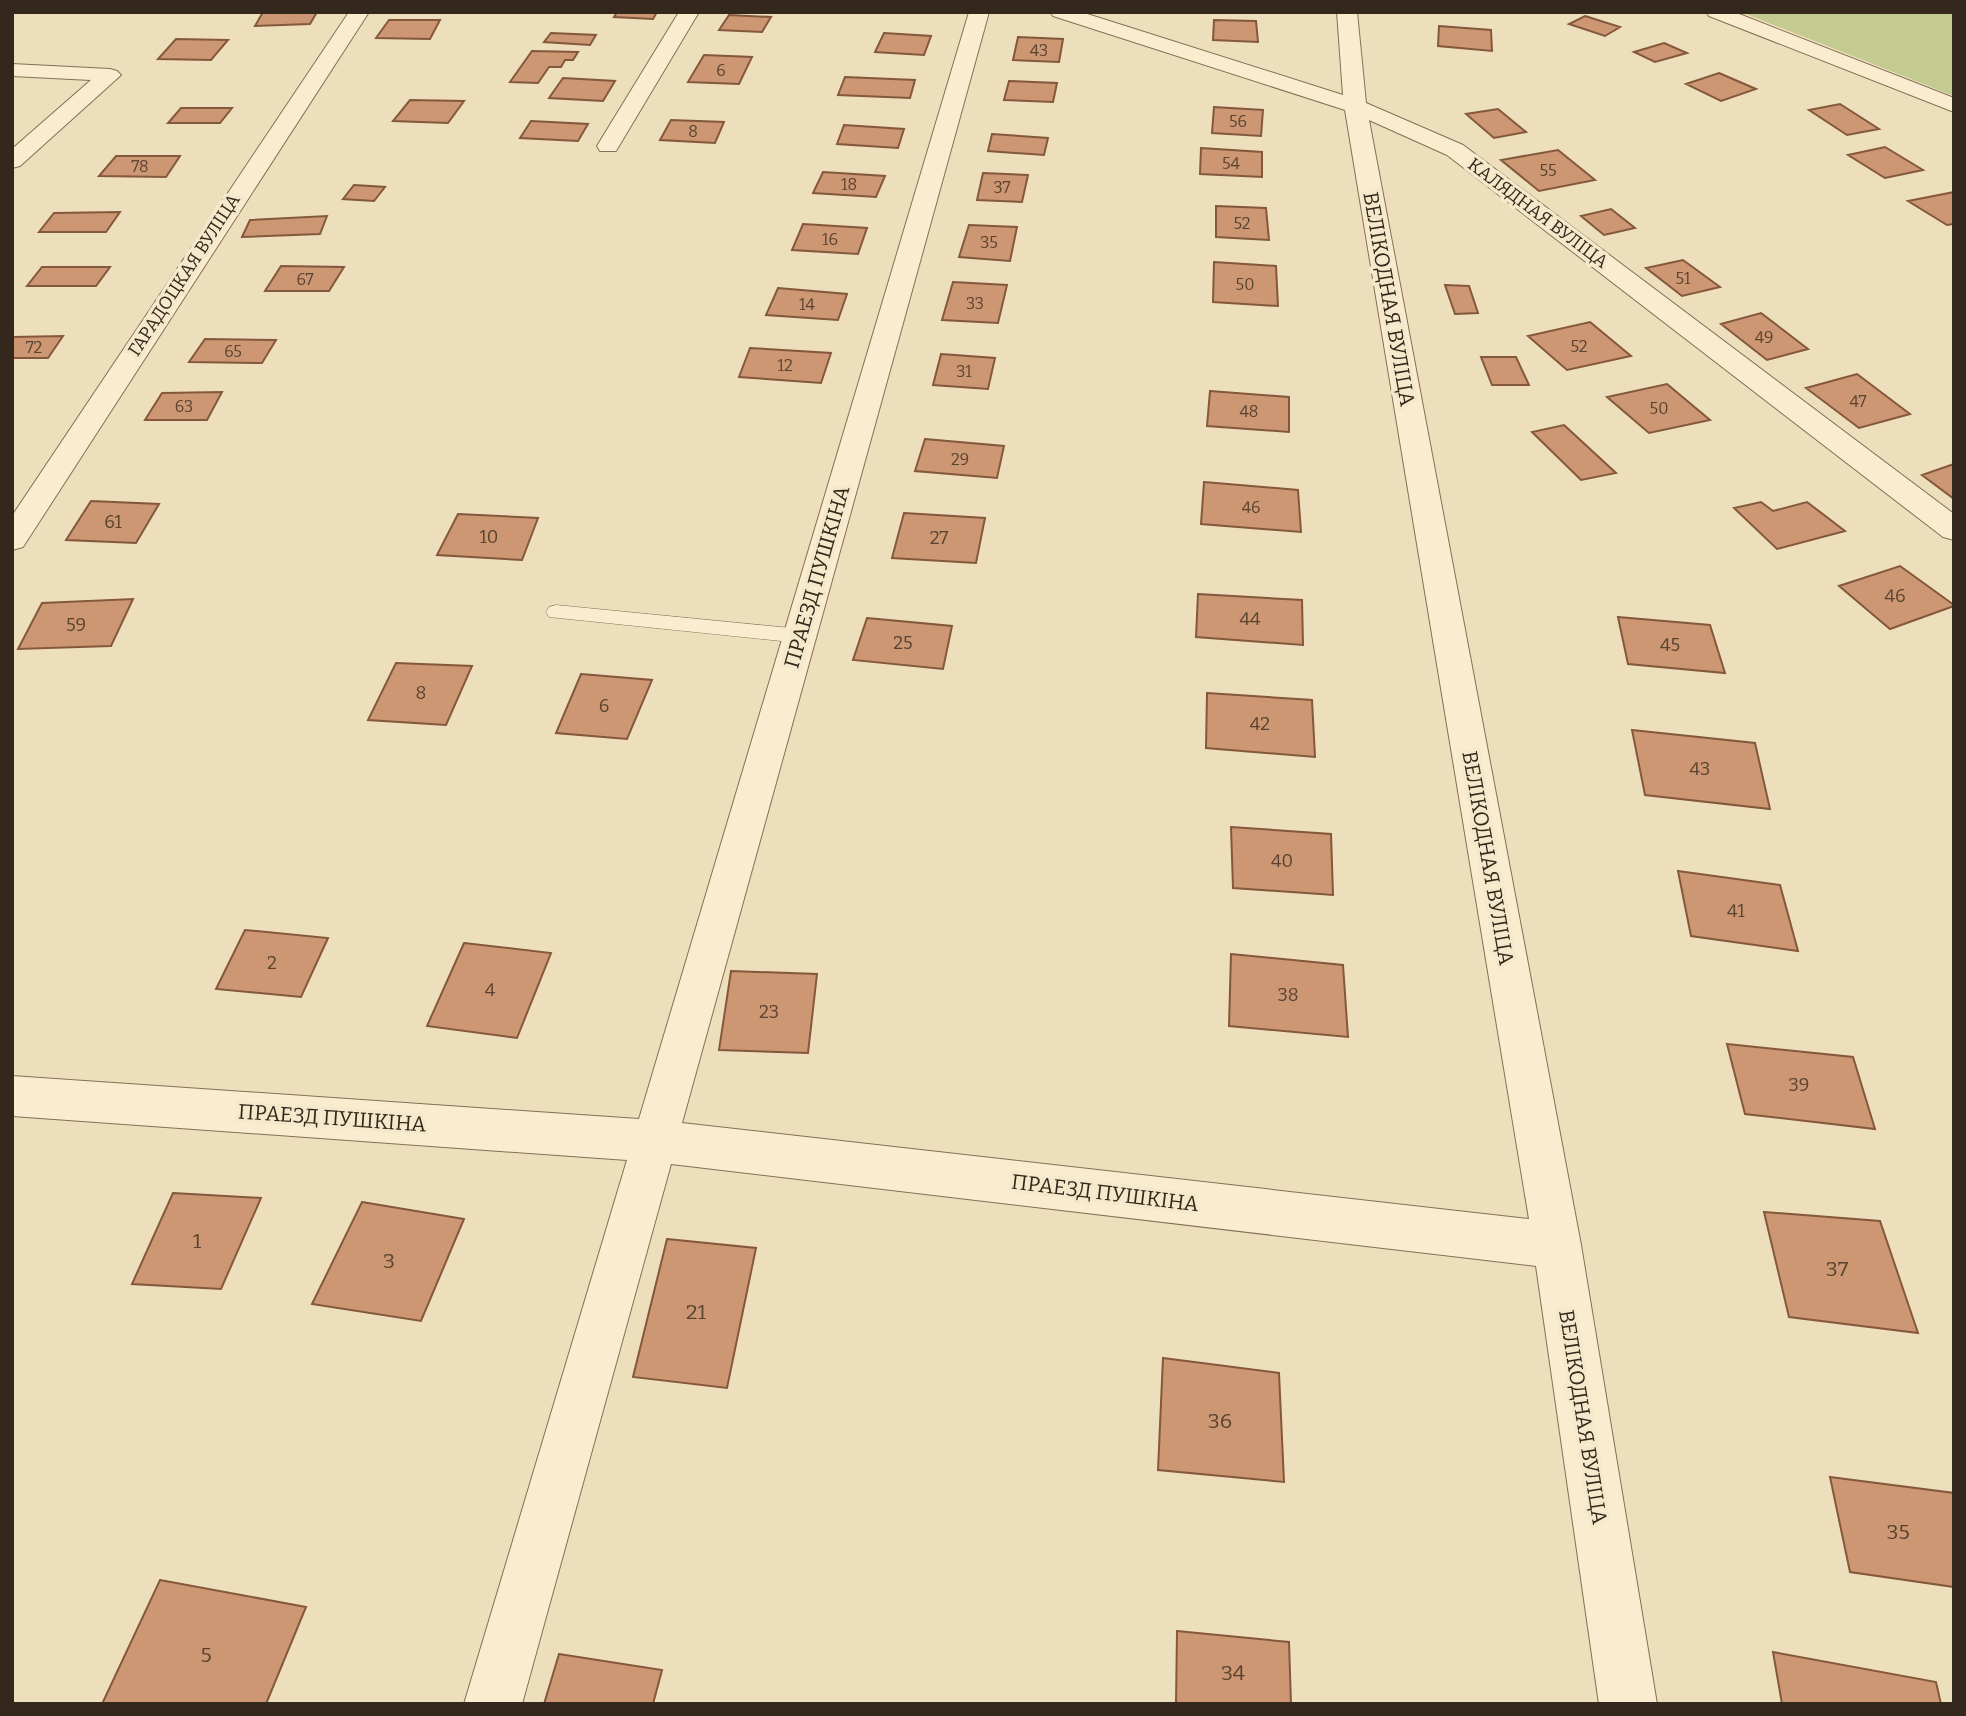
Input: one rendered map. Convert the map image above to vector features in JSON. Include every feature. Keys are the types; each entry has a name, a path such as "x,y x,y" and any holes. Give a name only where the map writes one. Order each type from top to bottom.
{"street":[{"name":"ГАРАДОЦКАЯ ВУЛІЦА","path":"12,541 209,235 359,12"},
{"path":"608,146 689,12"},
{"name":"ПРАЕЗД ПУШКІНА","path":"493,1704 979,12"},
{"name":"КАЛЯДНАЯ ВУЛІЦА","path":"1060,12 1355,106 1455,150 1954,530"},
{"name":"ВЕЛІКОДНАЯ ВУЛІЦА","path":"1347,12 1355,106 1557,1245 1628,1704"},
{"path":"1716,12 1951,107"},
{"path":"12,69 110,75 12,161"},
{"name":"ПРАЕЗД ПУШКІНА","path":"12,1096 653,1141 1557,1245"}],"lane":[{"path":"556,612 801,636"}],"green space":[{"path":"1741,12 1954,12 1954,96"}],"building":[{"path":"263,12 317,12 310,24 255,26"},
{"path":"617,12 657,12 653,19 614,17"},
{"path":"729,15 771,17 762,32 719,30"},
{"path":"1585,16 1620,27 1605,36 1569,24"},
{"path":"389,20 440,20 430,39 376,38"},
{"path":"1214,20 1256,21 1258,42 1213,40"},
{"path":"1439,26 1491,30 1492,51 1438,46"},
{"path":"551,33 596,35 590,45 544,42"},
{"path":"884,33 931,36 924,55 875,52"},
{"path":"1018,37 1063,39 1059,62 1013,60"},
{"path":"176,39 228,40 211,60 158,59"},
{"path":"1664,43 1687,53 1655,62 1634,52"},
{"path":"532,51 578,52 573,60 565,60 561,67 549,67 538,83 510,82"},
{"path":"704,55 752,57 739,84 688,82"},
{"path":"1719,73 1756,89 1721,101 1686,84"},
{"path":"845,77 915,80 910,98 838,95"},
{"path":"563,78 615,81 603,101 549,98"},
{"path":"1009,81 1057,83 1053,102 1004,100"},
{"path":"410,100 464,101 448,123 393,121"},
{"path":"1840,104 1879,129 1847,135 1809,110"},
{"path":"1214,107 1263,110 1261,136 1212,133"},
{"path":"181,108 232,108 220,123 168,123"},
{"path":"1498,109 1526,132 1494,138 1466,114"},
{"path":"671,120 724,122 715,143 660,140"},
{"path":"531,121 588,124 578,141 520,138"},
{"path":"844,125 904,129 898,148 837,144"},
{"path":"992,134 1048,138 1044,155 988,151"},
{"path":"1885,147 1923,170 1885,178 1848,155"},
{"path":"1201,148 1262,152 1262,177 1200,174"},
{"path":"1558,150 1595,180 1539,191 1501,160"},
{"path":"116,156 180,156 166,177 99,176"},
{"path":"823,172 885,176 876,197 813,193"},
{"path":"983,173 1028,175 1022,202 977,200"},
{"path":"354,185 385,187 374,201 343,199"},
{"path":"1954,192 1954,224 1947,225 1908,201"},
{"path":"1216,206 1266,208 1269,240 1216,237"},
{"path":"1611,209 1635,228 1604,235 1581,216"},
{"path":"120,212 106,232 39,232 54,213"},
{"path":"327,216 320,234 242,237 250,220"},
{"path":"803,224 867,228 858,254 792,250"},
{"path":"969,225 1017,227 1010,261 959,257"},
{"path":"1683,260 1720,287 1682,296 1646,268"},
{"path":"1214,262 1276,266 1278,306 1213,302"},
{"path":"281,266 344,267 329,291 265,291"},
{"path":"42,267 110,267 96,286 27,286"},
{"path":"953,282 1007,285 998,323 942,320"},
{"path":"1445,285 1469,286 1478,313 1455,314"},
{"path":"778,288 847,294 838,320 766,315"},
{"path":"1761,313 1808,349 1767,360 1721,324"},
{"path":"1590,322 1631,356 1567,370 1528,336"},
{"path":"63,336 48,358 12,358 12,337"},
{"path":"205,339 276,340 262,363 189,362"},
{"path":"750,348 831,353 821,383 739,377"},
{"path":"941,354 995,358 988,389 933,385"},
{"path":"1481,357 1516,357 1529,385 1492,385"},
{"path":"1857,374 1910,414 1859,428 1806,388"},
{"path":"1667,384 1710,420 1649,433 1607,397"},
{"path":"1210,391 1289,397 1289,432 1207,426"},
{"path":"222,392 207,420 145,420 162,393"},
{"path":"1564,425 1616,473 1581,480 1532,432"},
{"path":"925,439 1004,446 997,478 915,471"},
{"path":"1954,464 1954,499 1922,475"},
{"path":"1204,482 1298,490 1301,532 1201,524"},
{"path":"91,501 159,504 136,543 66,540"},
{"path":"1761,502 1773,511 1807,502 1845,531 1777,549 1734,508"},
{"path":"904,513 985,518 976,563 892,558"},
{"path":"458,514 538,518 522,560 437,555"},
{"path":"1900,566 1954,606 1890,629 1839,586"},
{"path":"1198,594 1302,600 1303,645 1196,637"},
{"path":"133,599 111,646 18,649 42,603"},
{"path":"1618,617 1710,625 1725,673 1628,664"},
{"path":"867,618 952,626 943,669 853,660"},
{"path":"396,663 472,666 446,725 368,720"},
{"path":"581,674 652,680 627,739 556,733"},
{"path":"1207,693 1312,700 1315,757 1206,748"},
{"path":"1632,730 1755,743 1770,809 1645,795"},
{"path":"1231,827 1331,834 1333,895 1233,888"},
{"path":"1678,871 1780,885 1798,951 1691,936"},
{"path":"245,930 328,938 301,997 216,989"},
{"path":"464,943 551,953 517,1038 427,1026"},
{"path":"1231,954 1343,965 1348,1037 1229,1026"},
{"path":"731,971 817,974 808,1053 719,1050"},
{"path":"1727,1044 1853,1057 1875,1129 1745,1114"},
{"path":"173,1193 261,1198 221,1289 132,1284"},
{"path":"362,1202 464,1219 421,1321 312,1304"},
{"path":"1764,1212 1880,1221 1918,1333 1789,1317"},
{"path":"667,1239 756,1248 727,1388 633,1377"},
{"path":"1163,1358 1279,1373 1284,1482 1158,1470"},
{"path":"1830,1477 1954,1493 1954,1587 1850,1572"},
{"path":"160,1580 306,1607 266,1704 102,1704"},
{"path":"1177,1631 1289,1642 1291,1704 1176,1704"},
{"path":"1773,1652 1936,1682 1941,1704 1782,1704"},
{"path":"559,1654 662,1670 653,1704 544,1704"}]}
